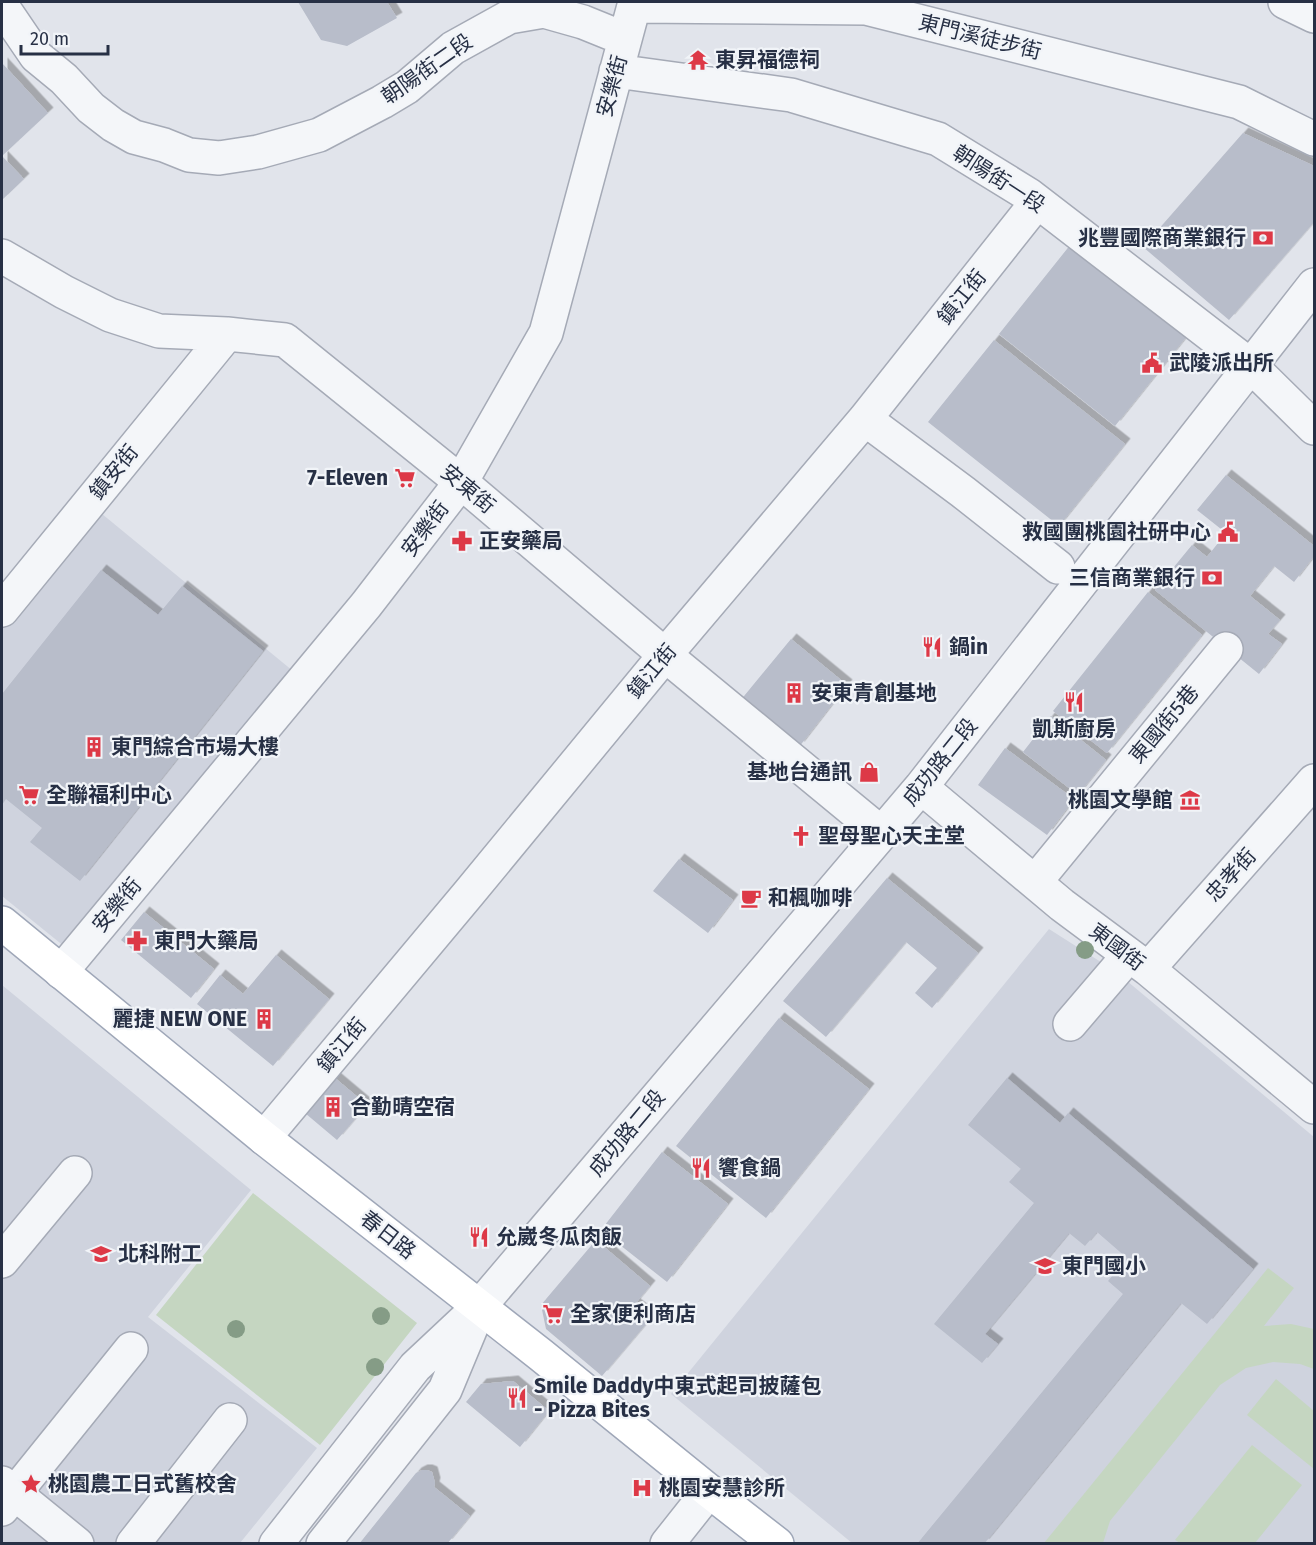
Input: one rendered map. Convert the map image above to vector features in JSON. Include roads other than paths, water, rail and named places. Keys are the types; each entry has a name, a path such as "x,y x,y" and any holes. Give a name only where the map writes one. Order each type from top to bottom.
{"main road":[{"name":"春日路","path":"2,923 264,1138 777,1544"}],"street":[{"path":"1285,2 1314,16"},
{"name":"安樂街","path":"61,972 366,605 461,482 546,333 634,4"},
{"name":"東門溪徒步街","path":"634,4 867,8 1239,102 1314,139"},
{"name":"朝陽街二段","path":"2,6 36,56 64,79 91,108 113,125 134,137 164,144 189,155 219,158 258,152 319,135 407,87 453,48 509,17 544,11 584,22 625,39"},
{"name":"朝陽街一段","path":"616,71 791,95 938,139 1037,202 1251,366 1314,428"},
{"name":"鎮江街","path":"264,1138 665,655 865,419 1037,202"},
{"name":"安東街","path":"2,256 64,292 110,315 159,331 227,334 285,340 461,482 665,655 881,833"},
{"name":"成功路二段","path":"276,1544 415,1367 479,1307 921,787 1314,285"},
{"name":"鎮安街","path":"2,610 227,334"},
{"path":"865,419 1058,567"},
{"name":"東國街5巷","path":"1035,882 1226,650"},
{"name":"忠孝街","path":"1070,1024 1138,962 1314,781"},
{"name":"東國街","path":"921,787 1314,1107"},
{"path":"2,1262 75,1173"},
{"name":"成功路二段","path":"323,1544 445,1390 479,1307"},
{"path":"77,1544 6,1495 132,1349"},
{"path":"133,1544 230,1420"},
{"path":"667,1544 709,1491"}],"place":[{"name":"東昇福德祠","path":"698,60"},
{"name":"兆豐國際商業銀行","path":"1263,238"},
{"name":"武陵派出所","path":"1152,363"},
{"name":"7-Eleven","path":"405,478"},
{"name":"救國團桃園社研中心","path":"1228,532"},
{"name":"正安藥局","path":"462,541"},
{"name":"三信商業銀行","path":"1212,578"},
{"name":"鍋in","path":"932,647"},
{"name":"安東青創基地","path":"794,693"},
{"name":"凱斯廚房","path":"1074,702"},
{"name":"東門綜合市場大樓","path":"94,747"},
{"name":"基地台通訊","path":"869,772"},
{"name":"全聯福利中心","path":"29,795"},
{"name":"桃園文學館","path":"1190,800"},
{"name":"聖母聖心天主堂","path":"801,836"},
{"name":"和楓咖啡","path":"751,898"},
{"name":"東門大藥局","path":"137,941"},
{"name":"麗捷 NEW ONE","path":"264,1019"},
{"name":"合勤晴空宿","path":"333,1107"},
{"name":"饗食鍋","path":"701,1168"},
{"name":"允崴冬瓜肉飯","path":"479,1237"},
{"name":"北科附工","path":"101,1254"},
{"name":"東門國小","path":"1045,1266"},
{"name":"全家便利商店","path":"553,1314"},
{"name":"Smile Daddy中東式起司披薩包 - Pizza Bites","path":"517,1398"},
{"name":"桃園農工日式舊校舍","path":"31,1484"},
{"name":"桃園安慧診所","path":"642,1488"}]}
